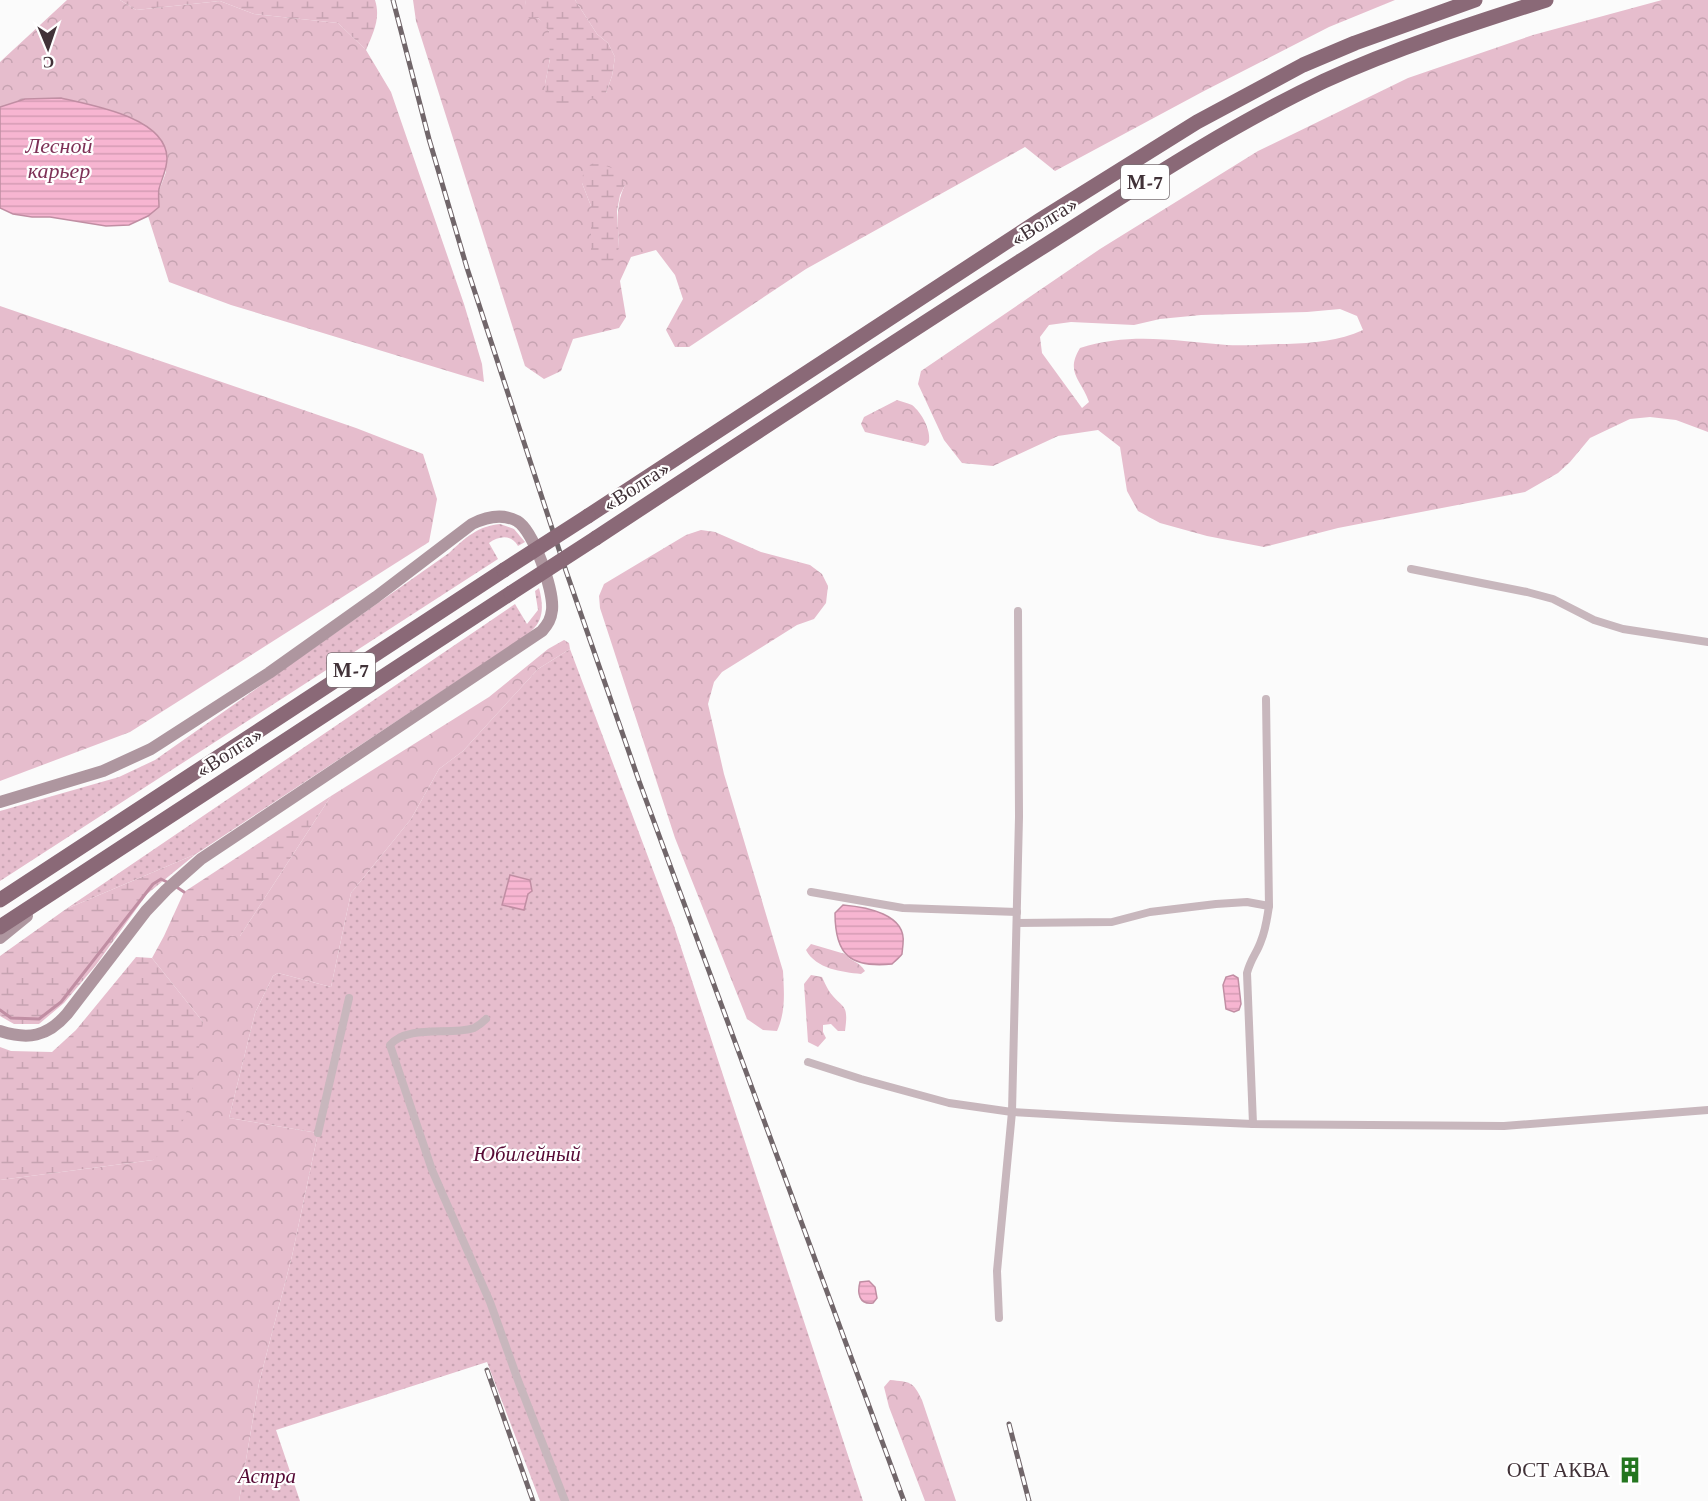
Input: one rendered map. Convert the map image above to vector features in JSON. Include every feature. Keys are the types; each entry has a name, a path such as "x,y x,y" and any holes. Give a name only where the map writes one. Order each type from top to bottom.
{"highway":[{"name":"«Волга»","path":"4,896 1040,220 1197,122 1313,61 1405,24 1475,0"},
{"name":"«Волга»","path":"0,927 928,320 1154,176 1278,104 1377,57 1546,0"}],"main road":[{"path":"0,802 103,771 151,749 288,659 376,597 472,524 489,517 508,518 522,525 532,539 553,606 550,619 542,631 201,859 146,911 67,1014 53,1028 45,1033 28,1036 1,1031"},
{"path":"0,938 65,885"}],"street":[{"path":"1411,569 1553,599 1594,620 1623,629 1708,642"},
{"path":"999,1318 997,1271 1012,1112 1017,923 1018,611"},
{"path":"1253,1124 1247,973 1251,958 1261,943 1267,924 1269,906 1266,699"},
{"path":"811,892 903,908 1017,912"},
{"path":"1017,923 1112,922 1150,912 1216,904 1247,902 1269,906"},
{"path":"318,1133 349,998"},
{"path":"486,1019 474,1028 413,1034 395,1038 390,1045 432,1170 490,1302 565,1501"},
{"path":"808,1062 949,1103 1012,1112 1253,1124 1504,1126 1708,1110"}],"green space":[{"path":"67,0 120,0 136,10 220,1 254,14 338,23 366,50 391,92 464,304 482,364 484,382 231,305 169,282 148,216 159,207 159,191 166,172 158,136 135,119 104,108 0,107 0,62"},
{"path":"120,0 375,0 377,13 366,50 338,23 254,14 220,1 136,10"},
{"path":"413,0 526,0 525,10 539,19 549,31 550,58 545,84 606,93 615,57 608,43 597,34 575,0 1395,0 1329,27 1055,171 1025,147 806,269 689,347 675,347 666,330 683,299 675,275 656,250 631,257 620,281 626,317 619,328 573,339 561,371 544,379 525,366 416,21","holes":["582,183 625,185 618,208 619,248 592,225 591,206"]},
{"path":"526,0 575,0 597,34 608,43 615,57 606,93 581,103 560,107 546,99 545,84 550,59 549,31 538,18 529,18 524,10"},
{"path":"1662,0 1708,0 1708,432 1676,420 1650,417 1630,419 1590,438 1558,473 1525,492 1338,528 1264,547 1207,536 1160,523 1138,511 1127,491 1120,447 1098,430 1058,436 993,466 962,463 944,440 918,384 921,371 1100,249 1258,151 1408,78 1533,35","holes":["1340,309 1357,316 1363,330 1345,337 1316,342 1234,345 1135,339 1117,340 1080,348 1074,370 1089,402 1082,408 1042,353 1040,337 1049,325 1071,322 1134,325 1160,319 1201,315"]},
{"path":"598,163 617,170 625,185 620,195 617,211 619,248 613,261 598,262 591,258 591,206 582,183 583,174 591,164"},
{"path":"0,306 356,428 423,454 437,499 429,542 130,732 0,781"},
{"path":"897,400 912,405 922,417 929,437 929,442 925,446 865,432 861,424 864,417"},
{"path":"500,524 514,529 525,542 518,546 512,539 505,537 489,543 498,559 0,881 0,811 119,777 155,760 449,553 472,534 485,527"},
{"path":"701,530 715,532 761,552 810,565 822,574 828,586 826,603 814,619 797,625 722,672 714,682 708,704 724,774 783,971 783,1009 777,1031 763,1030 747,1019 675,838 600,608 599,596 604,584 686,535"},
{"path":"539,588 542,601 540,619 523,638 196,854 66,909 515,604 527,624 538,610 535,591"},
{"path":"564,640 569,643 570,649 538,669 463,751 439,769 411,819 351,893 331,987 278,973 273,976 255,1013 229,1118 318,1133 292,1256 259,1383 239,1501 0,1501 0,1180 153,1160 203,1022 152,958 164,936 240,936 331,796 489,697 548,649"},
{"name":"Юбилейный","path":"570,649 674,926 863,1501 540,1501 487,1362 276,1430 300,1501 239,1501 259,1383 292,1256 318,1133 229,1118 255,1013 273,976 278,973 331,987 351,893 411,819 439,769 463,751 538,669"},
{"path":"331,796 240,936 164,936 184,892"},
{"path":"196,854 147,894 96,965 64,1003 39,1024 14,1024 0,1016 0,956 66,909"},
{"path":"811,944 845,954 865,971 861,974 838,971 823,965 810,956 806,950"},
{"path":"136,957 152,958 203,1022 191,1099 176,1140 153,1160 0,1180 0,1047 11,1051 52,1052 76,1030"},
{"path":"811,975 822,977 829,991 844,1007 846,1015 845,1031 838,1031 831,1024 823,1025 826,1038 818,1047 808,1042 804,984"},
{"path":"890,1380 910,1384 919,1394 956,1501 925,1501 889,1407 884,1387"}],"water":[{"name":"Лесной карьер","path":"61,98 125,115 154,132 163,144 167,162 159,189 159,207 148,216 129,225 106,226 13,214 0,208 0,107 25,99"},
{"path":"510,875 530,880 532,891 528,894 524,910 502,905"},
{"path":"843,905 873,910 892,919 899,926 903,934 902,954 892,964 866,964 856,961 842,949 838,940 835,913"},
{"path":"1233,975 1238,978 1241,1004 1239,1010 1234,1012 1226,1009 1223,985 1226,977"},
{"path":"869,1281 875,1287 877,1298 873,1303 865,1302 859,1294 860,1282"}],"waterway":[{"path":"0,1010 11,1018 39,1019 61,1002 153,884 161,879 169,883"},
{"path":"175,886 184,892"}],"railway":[{"path":"393,0 429,139 467,268 566,571 639,781 904,1501"},
{"path":"487,1370 533,1501"},
{"path":"1009,1424 1029,1501"}],"place":[{"name":"ОСТ АКВА","path":"1630,1470"}],"park label":[{"name":"Астра","path":"267,1476"}]}
